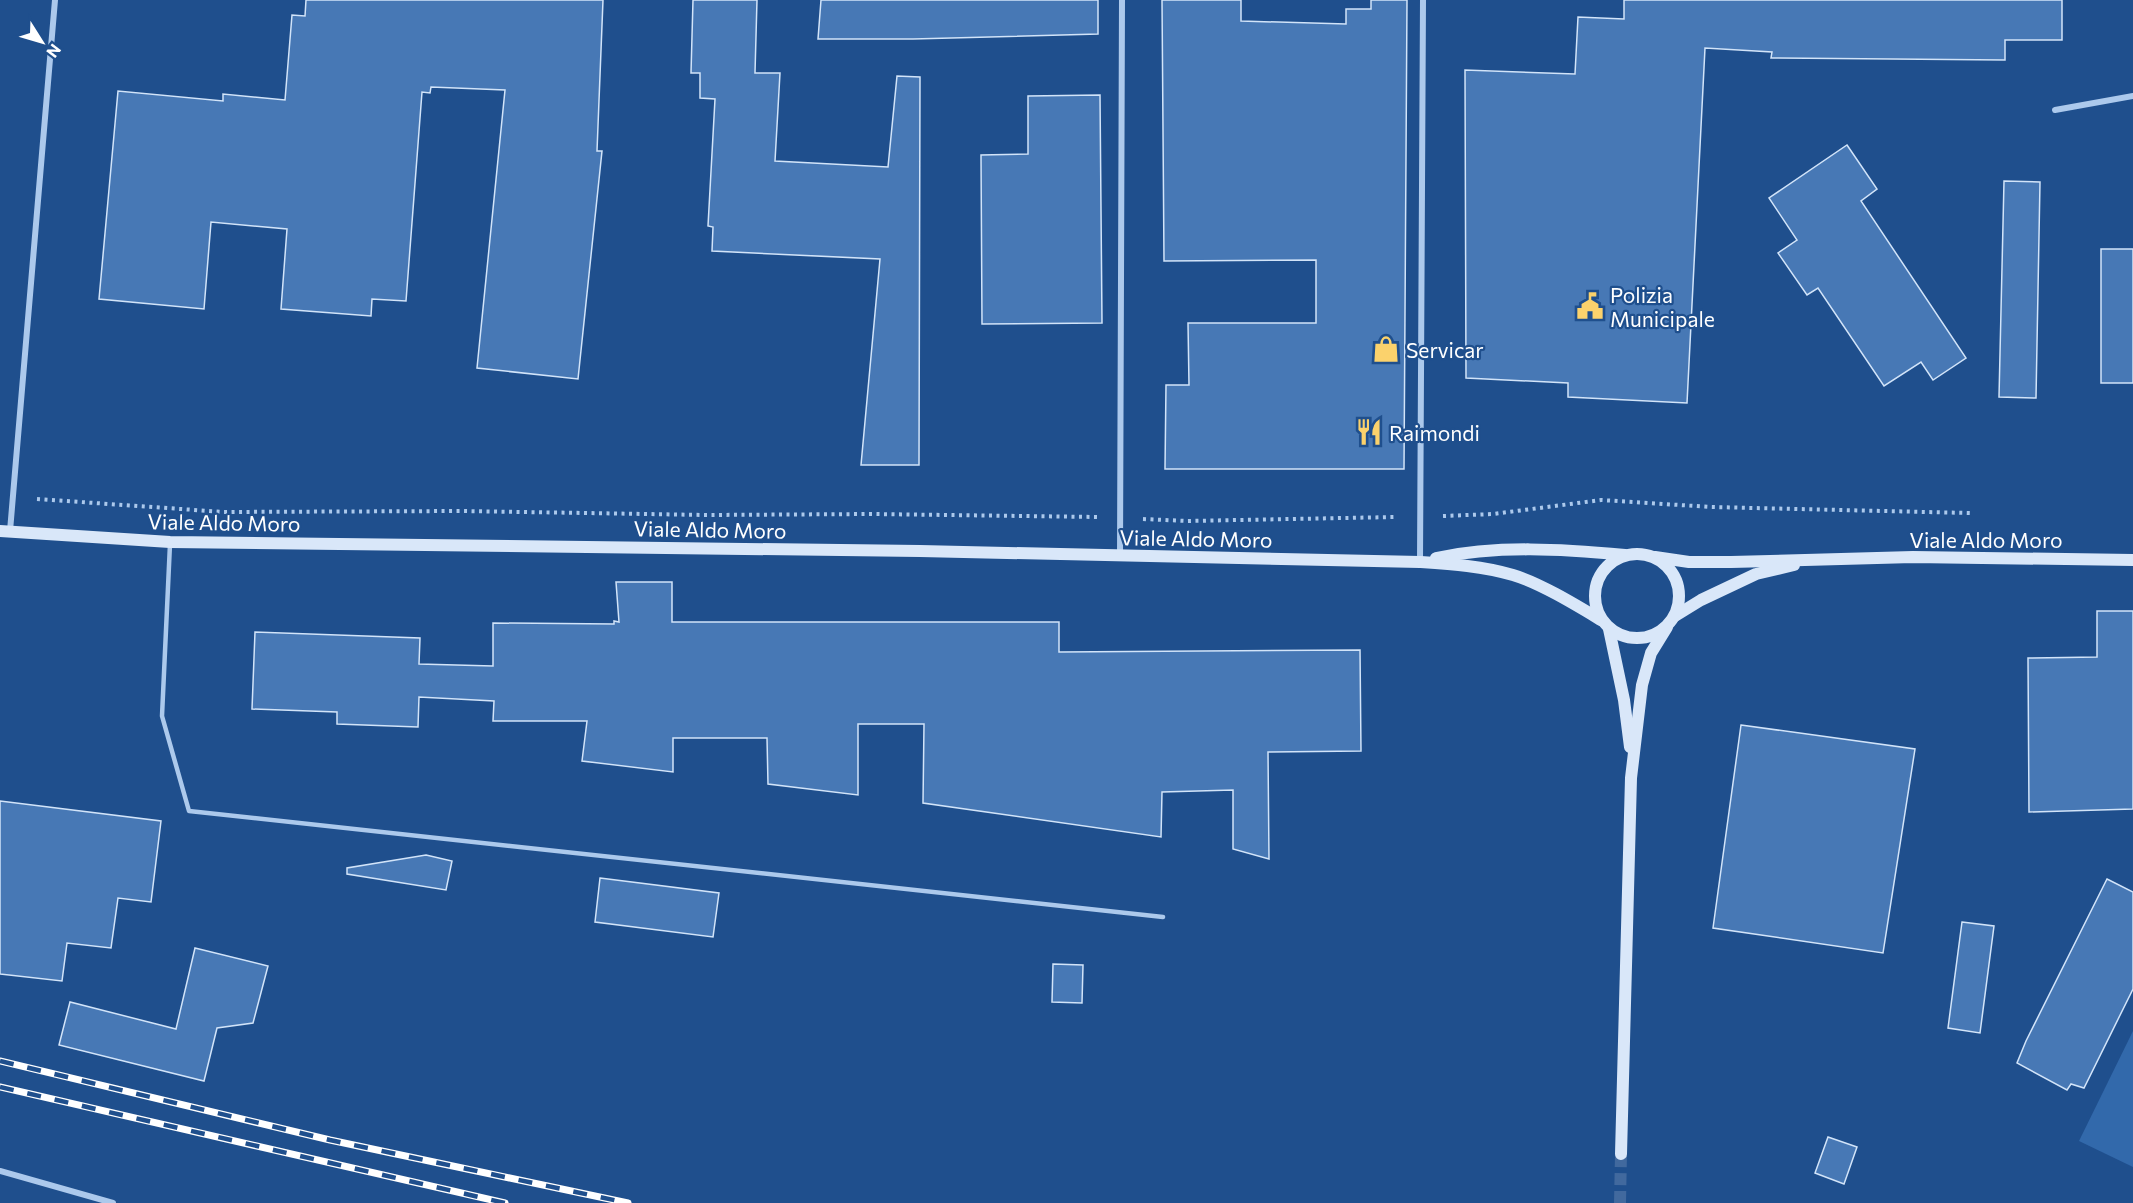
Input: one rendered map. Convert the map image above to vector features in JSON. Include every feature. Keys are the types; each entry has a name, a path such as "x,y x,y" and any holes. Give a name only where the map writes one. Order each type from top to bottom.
{"main road":[{"name":"Viale Aldo Moro","path":"5,531 170,542 920,550 1420,562 1464,565 1514,575 1573,603 1605,624"},
{"name":"Viale Aldo Moro","path":"1420,562 1470,551 1564,549 1627,555"},
{"path":"1621,1154 1631,778 1624,700 1605,624 1594,597 1596,582 1603,570 1614,560 1627,555 1641,554 1655,557 1667,566 1675,577 1679,590 1679,604 1675,616 1651,653 1642,685 1631,778"},
{"name":"Viale Aldo Moro","path":"1655,557 1689,562 1913,557 2133,560"},
{"name":"Viale Aldo Moro","path":"1675,616 1701,600 1756,574 1796,565 1840,560"},
{"path":"1605,624 1619,635 1637,639 1657,634 1667,627"}],"street":[{"path":"5,531 13,498 55,0"},
{"path":"1120,556 1122,0"},
{"path":"1420,562 1423,0"},
{"path":"2055,110 2133,96"},
{"path":"0,1171 113,1203"}],"lane":[{"path":"170,542 162,717 189,811 1163,917"}],"path":[{"path":"13,498 224,512 871,514 1119,517 1187,521 1493,514 1601,500 1711,507 1970,513"}],"shaded area":[{"path":"2133,1031 2133,1167 2079,1141"}],"building":[{"path":"306,0 603,0 597,151 602,151 578,379 477,368 505,90 431,87 430,93 422,92 406,301 372,299 371,316 281,309 287,229 211,222 204,309 99,299 118,91 223,101 223,94 285,100 292,15 305,16"},
{"path":"693,0 757,0 755,73 780,73 775,161 888,167 897,76 920,77 919,465 861,465 880,259 712,251 713,227 708,226 715,99 700,98 700,73 691,73"},
{"path":"821,0 1098,0 1098,34 818,39"},
{"path":"1162,0 1241,0 1241,21 1346,24 1346,9 1371,9 1371,0 1407,0 1404,469 1165,469 1166,385 1189,385 1188,323 1316,323 1316,260 1164,261"},
{"path":"1624,0 2062,0 2062,40 2005,40 2005,60 1771,58 1772,52 1705,48 1687,403 1568,397 1568,383 1466,378 1465,70 1575,74 1578,17 1624,19"},
{"path":"1100,95 1102,323 982,324 981,155 1028,154 1028,96"},
{"path":"1847,145 1877,189 1861,201 1966,358 1933,380 1921,362 1884,386 1818,288 1807,295 1778,253 1797,240 1769,198"},
{"path":"2004,181 2040,182 2036,398 1999,397"},
{"path":"2101,249 2133,249 2133,383 2101,383"},
{"path":"616,582 672,582 672,622 1059,622 1059,652 1360,650 1361,751 1268,752 1269,859 1233,849 1233,790 1162,792 1161,837 923,803 924,724 858,724 858,795 768,784 767,738 673,738 673,772 582,761 587,721 493,721 494,701 419,697 418,727 337,724 337,712 252,709 255,632 420,638 419,664 493,666 493,623 614,624 614,621 619,622"},
{"path":"2097,611 2133,611 2133,809 2029,812 2028,658 2097,657"},
{"path":"1741,725 1915,749 1883,953 1713,928"},
{"path":"0,801 161,821 151,902 118,898 111,948 67,943 62,981 0,974"},
{"path":"426,855 452,861 446,890 347,874 347,868"},
{"path":"600,878 719,893 713,937 595,922"},
{"path":"2107,879 2133,892 2133,989 2084,1088 2071,1084 2067,1090 2017,1063"},
{"path":"1962,922 1994,926 1980,1033 1948,1028"},
{"path":"195,948 268,966 253,1023 217,1028 204,1081 59,1045 70,1002 176,1029"},
{"path":"1053,964 1083,965 1082,1003 1052,1002"},
{"path":"1828,1137 1857,1147 1844,1184 1815,1173"}],"tunnel":[{"path":"1620,1203 1621,1154"}],"railway":[{"path":"0,1061 330,1140 628,1203"},
{"path":"0,1087 505,1203"}],"place":[{"name":"Polizia Municipale","path":"1590,306"},
{"name":"Servicar","path":"1386,349"},
{"name":"Raimondi","path":"1369,432"}]}
